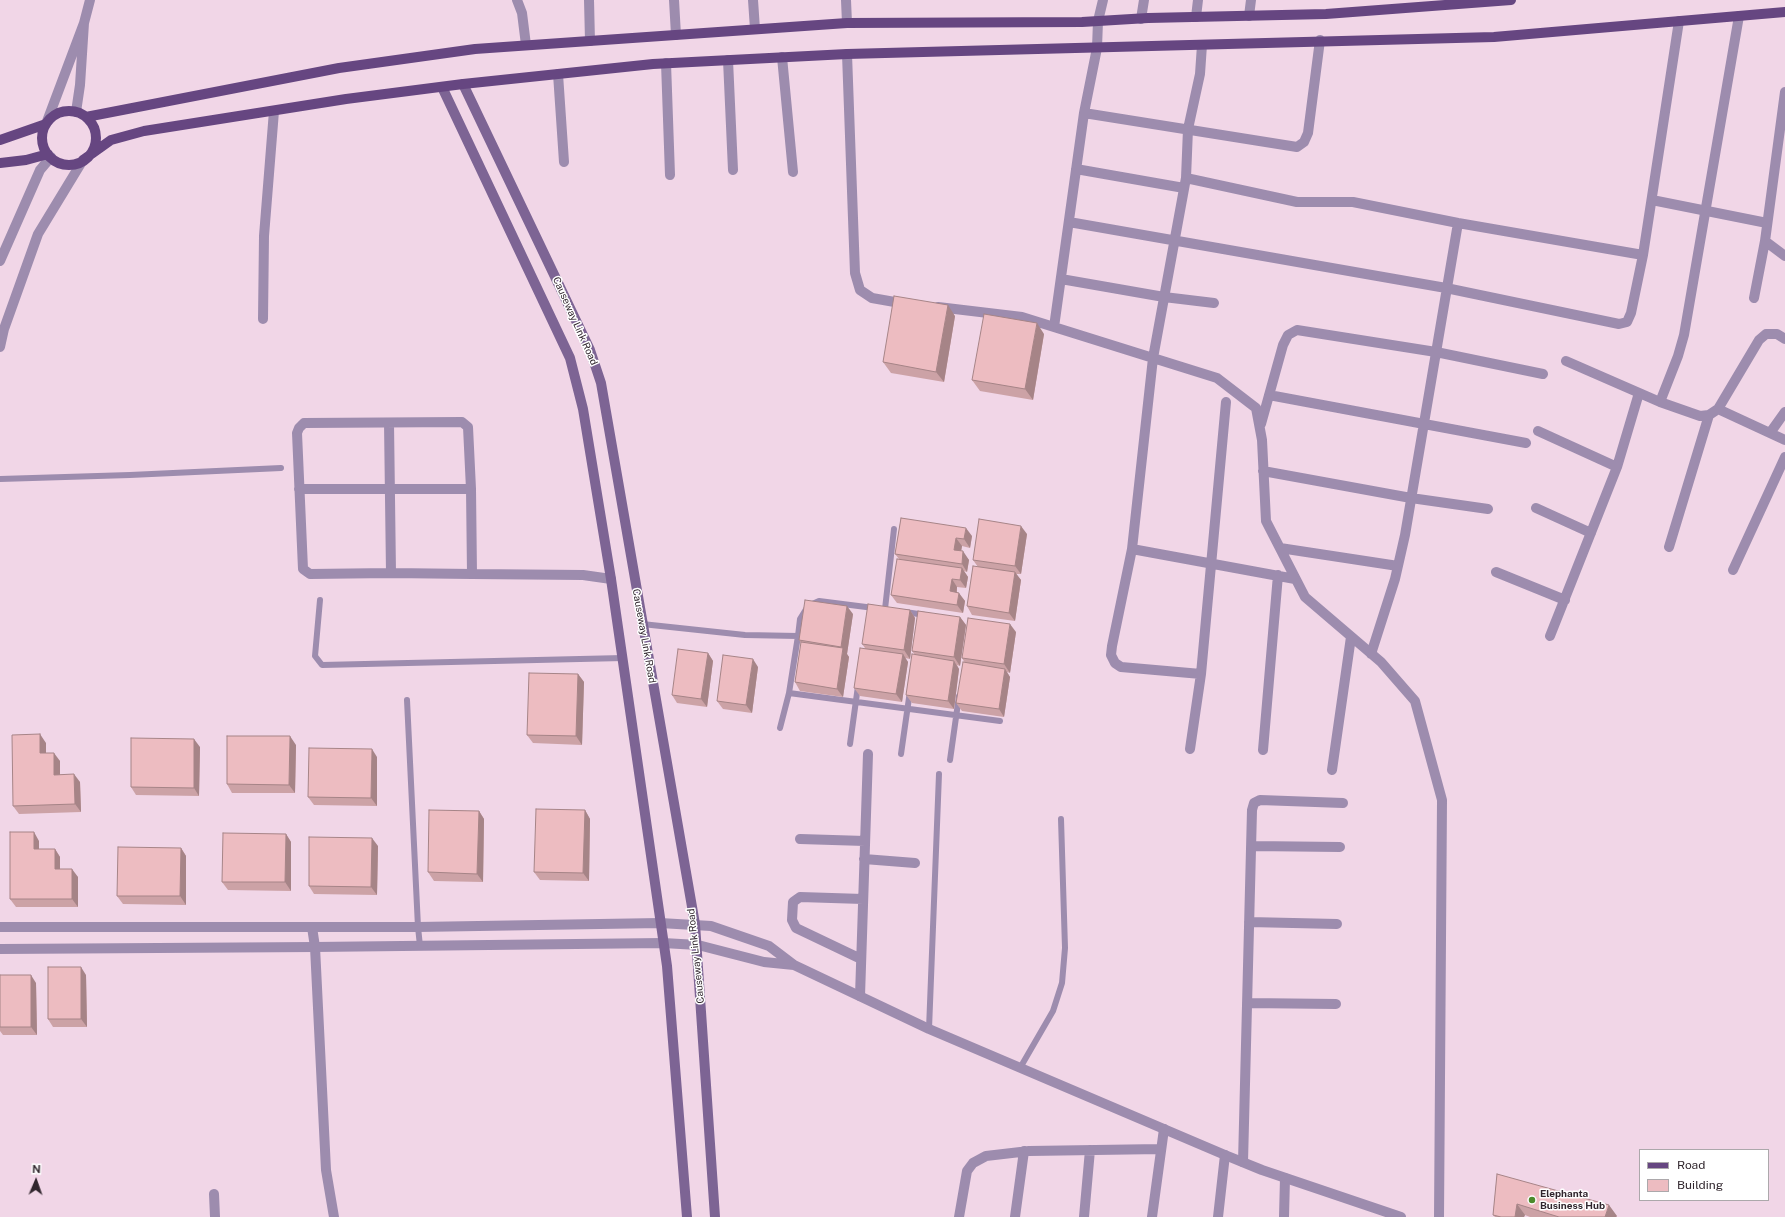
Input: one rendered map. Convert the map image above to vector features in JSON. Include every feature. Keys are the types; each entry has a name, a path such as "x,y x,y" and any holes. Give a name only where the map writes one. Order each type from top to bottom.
{"main road":[{"path":"86,117 340,68 475,49 847,23 1098,21 1326,14 1512,0"},
{"path":"46,124 43,140 50,156 63,164 77,163 111,140 144,131 463,84 666,63 847,54 1202,45 1320,40 1494,37 1785,12"},
{"name":"Causeway Link Road","path":"463,84 590,350 599,377 698,944 715,1217"},
{"name":"Causeway Link Road","path":"442,87 570,358 583,409 623,658 667,966 687,1217"},
{"path":"2,140 46,124 59,113 67,111 76,112 86,117 94,128 96,135 93,150 83,160"},
{"path":"3,162 50,156"}],"street":[{"path":"46,124 84,23 90,0"},
{"path":"517,0 522,13 526,45"},
{"path":"589,0 590,41"},
{"path":"674,0 676,35"},
{"path":"753,0 755,29"},
{"path":"846,0 847,23"},
{"path":"1054,327 1084,113 1097,48 1098,21 1103,0"},
{"path":"1141,19 1144,0"},
{"path":"1196,17 1198,0"},
{"path":"1249,16 1252,0"},
{"path":"1660,402 1678,356 1684,335 1739,16"},
{"path":"1069,222 1446,288 1623,323 1627,322 1631,313 1643,255 1679,21"},
{"path":"76,112 80,85 84,23"},
{"path":"1084,113 1297,147 1304,142 1308,133 1320,40"},
{"path":"1201,674 1121,667 1115,663 1111,655 1132,549 1154,358 1186,178 1188,129 1200,74 1202,45"},
{"path":"847,54 855,273 860,290 872,298 914,305"},
{"path":"782,57 793,172"},
{"path":"728,60 733,170"},
{"path":"666,63 670,174"},
{"path":"558,74 564,162"},
{"path":"1754,298 1768,223 1785,92"},
{"path":"264,319 264,236 274,111"},
{"path":"0,261 40,170 50,156"},
{"path":"0,347 4,329 38,234 83,160"},
{"path":"1076,169 1184,188"},
{"path":"1186,178 1296,202 1353,202 1458,223 1643,255"},
{"path":"1652,200 1768,223"},
{"path":"1371,654 1398,566 1458,223"},
{"path":"1765,241 1785,256"},
{"path":"1061,278 1164,297 1214,303"},
{"path":"930,306 1022,316 1217,378 1256,408 1260,428 1266,521 1305,597 1371,654 1415,701 1442,800 1439,1217"},
{"path":"1260,428 1283,345 1288,335 1297,330 1436,352 1543,374"},
{"path":"1566,361 1639,394 1700,416 1709,415 1718,409 1759,340 1766,334 1777,334 1785,339"},
{"path":"1550,636 1617,467 1639,394"},
{"path":"1269,395 1526,443"},
{"path":"1190,749 1201,674 1226,402"},
{"path":"1718,409 1785,440"},
{"path":"1770,433 1785,412"},
{"path":"1668,547 1709,415"},
{"path":"472,574 472,489 468,427 462,422 304,423 297,433 299,489 304,569 310,574 391,573 472,574 583,575 611,579"},
{"path":"389,423 391,573"},
{"path":"1538,431 1617,467"},
{"path":"1733,570 1785,457"},
{"path":"1263,471 1410,498 1488,509"},
{"path":"299,489 472,489"},
{"path":"1536,508 1591,533"},
{"path":"1280,548 1398,566"},
{"path":"1132,549 1296,579"},
{"path":"1496,572 1565,600"},
{"path":"1263,750 1278,575"},
{"path":"1332,770 1351,637"},
{"path":"860,996 868,754"},
{"path":"1243,1162 1252,810 1254,803 1260,800 1343,804"},
{"path":"800,839 865,841"},
{"path":"1252,846 1340,847"},
{"path":"864,859 915,863"},
{"path":"861,959 796,928 792,920 793,902 800,897 863,899"},
{"path":"1250,922 1337,924"},
{"path":"0,927 418,927 660,923 695,924 728,930 769,946 794,965 929,1029 1020,1068 1225,1155 1285,1178 1401,1217"},
{"path":"312,927 315,947 326,1170 334,1217"},
{"path":"0,949 420,946 663,942 698,944 764,962 794,965"},
{"path":"1247,1003 1336,1004"},
{"path":"1152,1217 1164,1129"},
{"path":"959,1217 967,1171 972,1163 986,1156 1024,1151 1161,1149"},
{"path":"1084,1217 1090,1150"},
{"path":"1015,1217 1024,1151"},
{"path":"1218,1217 1225,1155"},
{"path":"1284,1217 1285,1178"},
{"path":"214,1194 215,1217"}],"lane":[{"path":"0,479 130,476 281,468"},
{"path":"884,610 894,529"},
{"path":"320,600 315,656 322,665 623,658"},
{"path":"780,728 789,692 800,619 808,606 819,601 892,610"},
{"path":"867,615 868,607"},
{"path":"899,612 935,617"},
{"path":"920,622 922,615"},
{"path":"642,624 745,635 798,636"},
{"path":"850,744 859,677"},
{"path":"901,754 911,685"},
{"path":"950,760 959,691"},
{"path":"789,692 1000,721"},
{"path":"408,700 420,946"},
{"path":"929,1029 939,774"},
{"path":"1020,1068 1053,1011 1062,984 1065,948 1061,819"}],"building":[{"path":"894,296 948,305 936,372 883,362"},
{"path":"984,314 1037,323 1025,389 972,380"},
{"path":"901,518 966,528 964,539 956,538 954,550 963,551 962,564 895,554"},
{"path":"979,519 1021,526 1015,566 973,560"},
{"path":"897,559 962,568 960,580 952,579 950,591 959,593 957,605 891,595"},
{"path":"973,566 1015,572 1009,613 967,606"},
{"path":"805,600 847,606 841,647 799,640"},
{"path":"868,604 910,610 904,650 862,644"},
{"path":"918,611 960,617 954,657 912,651"},
{"path":"968,618 1010,624 1004,664 962,658"},
{"path":"801,642 843,648 837,689 795,682"},
{"path":"860,648 903,654 896,694 854,688"},
{"path":"678,649 708,653 701,699 672,695"},
{"path":"912,654 954,661 948,701 906,695"},
{"path":"723,655 753,659 746,705 717,701"},
{"path":"963,662 1005,669 999,709 956,703"},
{"path":"529,673 578,674 576,736 527,735"},
{"path":"40,734 40,753 54,753 54,775 74,774 75,804 13,806 12,735"},
{"path":"227,736 290,736 289,785 227,784"},
{"path":"131,738 194,739 194,788 131,787"},
{"path":"309,748 372,749 371,798 308,797"},
{"path":"536,809 585,810 583,873 534,872"},
{"path":"429,810 479,811 477,874 428,872"},
{"path":"10,832 34,832 34,849 55,849 55,869 72,869 72,899 10,899"},
{"path":"223,833 286,834 285,882 222,882"},
{"path":"309,837 372,838 371,887 309,886"},
{"path":"118,847 181,848 180,896 117,896"},
{"path":"48,967 81,967 81,1019 48,1019"},
{"path":"0,975 31,975 31,1027 0,1027"},
{"path":"1497,1174 1609,1205 1605,1217 1559,1217 1517,1204 1515,1217 1501,1217 1493,1215"}],"place":[{"name":"Elephanta Business Hub","path":"1532,1200"}]}
